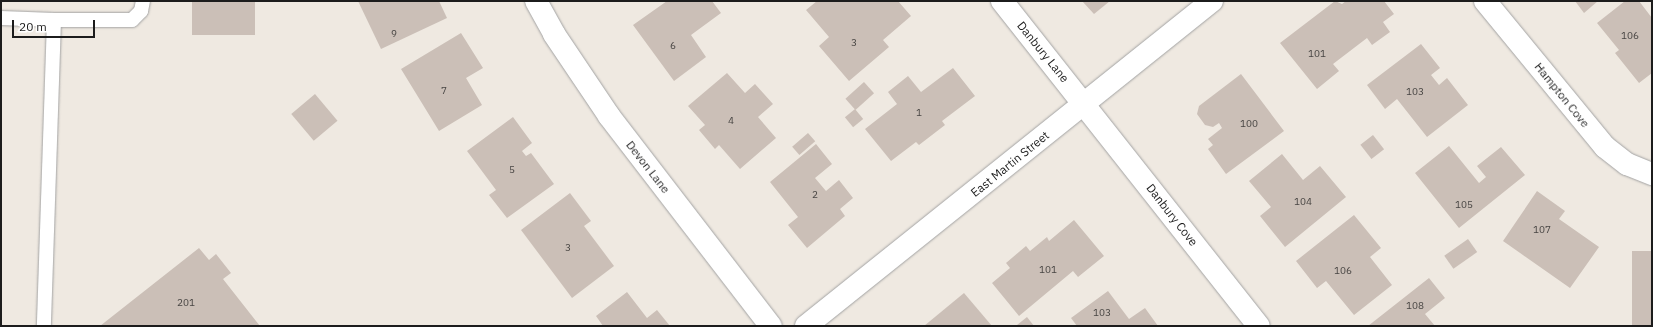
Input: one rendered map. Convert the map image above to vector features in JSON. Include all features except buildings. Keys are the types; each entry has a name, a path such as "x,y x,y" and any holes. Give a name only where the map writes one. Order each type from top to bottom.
{"street":[{"name":"Devon Lane","path":"536,1 609,116 771,326"},
{"name":"Danbury Lane","path":"1002,1 1084,104"},
{"name":"East Martin Street","path":"806,326 1212,1"},
{"name":"Hampton Cove","path":"1486,1 1605,147 1627,164 1652,174"},
{"name":"Danbury Cove","path":"1084,104 1259,326"}],"lane":[{"path":"1,18 132,20 141,11 144,1"},
{"path":"44,326 54,20"}]}
